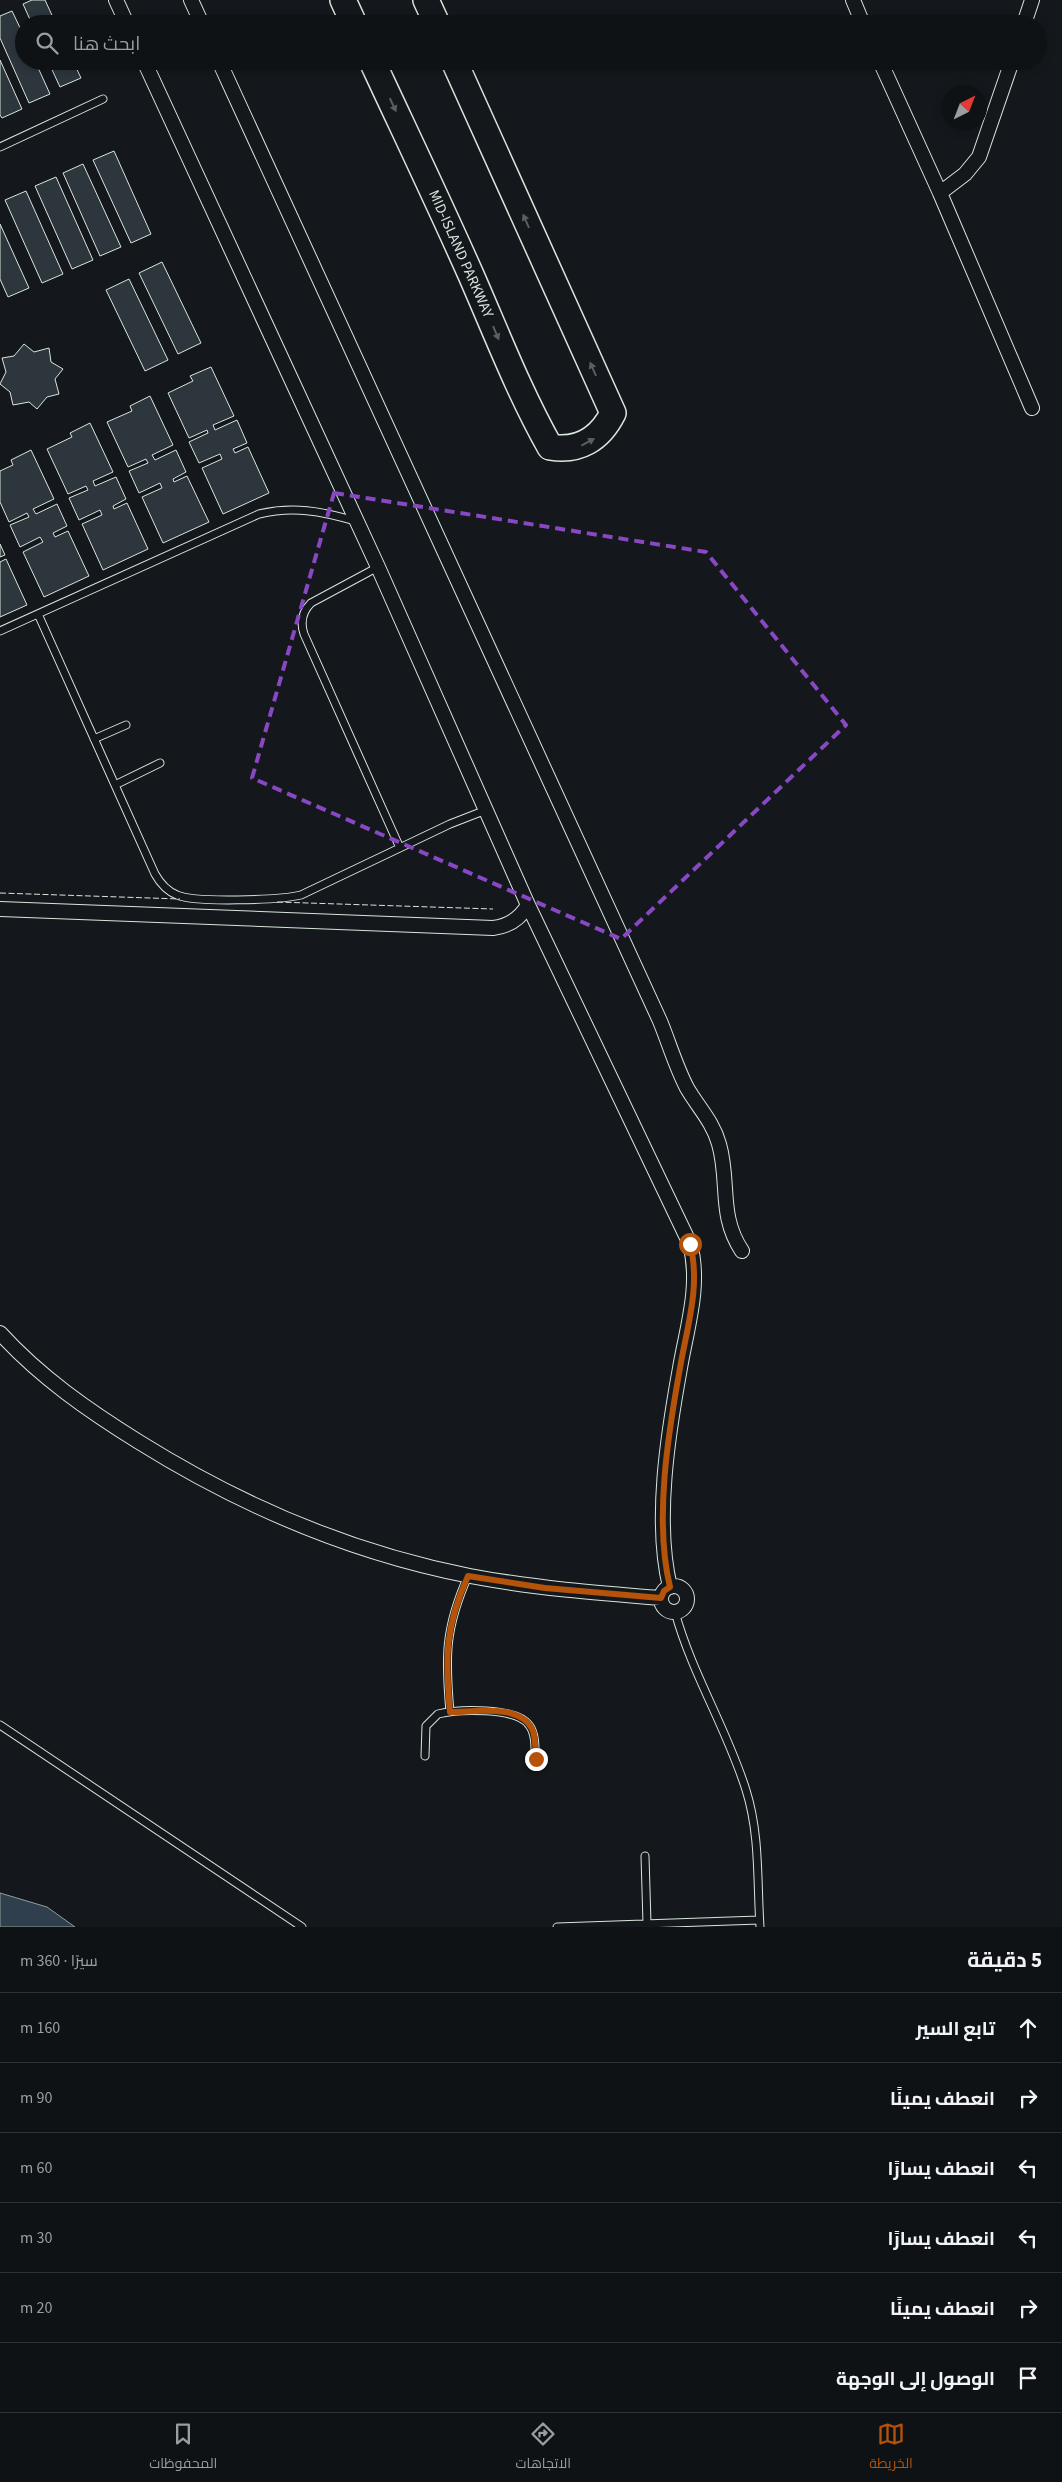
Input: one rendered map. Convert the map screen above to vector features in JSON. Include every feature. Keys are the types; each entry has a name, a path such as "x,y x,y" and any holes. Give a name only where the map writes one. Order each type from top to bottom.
{"highway":[{"path":"343,0 350,15"},
{"path":"426,0 433,15"},
{"name":"MID-ISLAND PARKWAY","path":"376,70 454,236 518,384 550,446 569,448 587,443 602,432 613,413 458,70"}],"street":[{"path":"116,0 123,15"},
{"path":"191,0 198,15"},
{"path":"852,0 859,15"},
{"path":"1027,15 1032,0"},
{"path":"0,1333 36,1369 82,1404 149,1448 213,1485 296,1523 344,1542 468,1576 545,1588 665,1592 680,1588 687,1597 684,1607 674,1612 664,1608 665,1592 664,1512 674,1404 694,1289 693,1254 686,1234 528,905 378,568 148,70"},
{"path":"223,70 660,1021 686,1086 716,1133 722,1155 726,1218 730,1231 742,1251"},
{"path":"884,70 940,193 1032,408"},
{"path":"940,193 965,174 979,157 1009,70"},
{"path":"0,909 493,928 510,924 524,912 528,905"}],"lane":[{"path":"0,147 103,99"},
{"path":"0,631 259,514 276,510 312,510 355,521"},
{"path":"378,568 311,603 303,614 302,628 400,848"},
{"path":"38,614 159,881 170,892 184,898 276,899 301,895 486,810"},
{"path":"94,739 126,725"},
{"path":"115,785 160,763"},
{"path":"450,1712 446,1663 447,1647 453,1616 468,1576"},
{"path":"557,1927 759,1923 756,1842 749,1802 674,1612"},
{"path":"425,1756 426,1726 433,1716 450,1712 503,1712 517,1715 528,1724 532,1730 536,1759"},
{"path":"0,1725 302,1927"},
{"path":"645,1856 647,1924"}],"highlighted area":[{"path":"334,493 706,552 846,725 621,939 252,778"}],"water":[{"path":"0,1893 47,1907 75,1927 0,1927"}],"building":[{"path":"32,0 45,0 52,15 28,15 23,4"},
{"path":"12,11 15,17 15,70 39,70 50,94 29,103 0,38 0,16"},
{"path":"0,60 22,109 2,118 0,115"},
{"path":"52,70 77,70 81,78 60,87"},
{"path":"114,151 151,234 131,243 93,160"},
{"path":"83,164 121,247 100,256 63,173"},
{"path":"56,177 93,260 72,269 35,186"},
{"path":"26,191 63,274 42,283 5,200"},
{"path":"0,224 29,288 8,297 0,279"},
{"path":"162,262 201,343 178,354 139,273"},
{"path":"129,279 168,360 145,371 106,290"},
{"path":"24,344 34,352 49,348 51,362 63,369 55,379 59,394 47,397 37,409 29,402 13,405 10,392 0,384 6,372 2,358 14,356"},
{"path":"211,367 234,416 213,425 215,430 237,420 247,443 233,449 235,453 248,447 269,493 223,514 202,468 222,459 220,454 199,463 189,442 208,433 207,430 189,438 168,393 193,381 190,376"},
{"path":"150,396 173,445 152,455 155,460 176,450 186,472 173,479 174,482 187,476 209,522 163,543 142,497 162,488 160,483 139,493 129,471 148,463 146,459 128,467 107,422 132,411 130,406"},
{"path":"90,423 113,472 93,481 95,486 116,477 126,499 113,506 114,509 127,503 148,549 103,570 82,524 102,515 100,510 79,520 69,498 88,490 86,486 68,494 47,449 72,437 70,433"},
{"path":"31,450 54,499 33,509 36,514 57,504 67,526 53,533 55,537 68,531 89,576 44,597 23,552 43,542 40,537 20,547 10,525 29,517 27,513 9,522 0,502 0,471 13,465 11,460"},
{"path":"0,544 5,555 0,557"},
{"path":"6,559 27,605 0,617 0,562"}],"fence":[{"path":"0,893 180,899"},
{"path":"277,902 493,909"}],"route":[{"path":"536,1759 532,1730 517,1715 503,1712 450,1712 446,1663 449,1631 453,1616 468,1576 545,1588 661,1598 664,1591 670,1587 664,1558 663,1528 674,1404 694,1289 695,1265 690,1244"}]}
